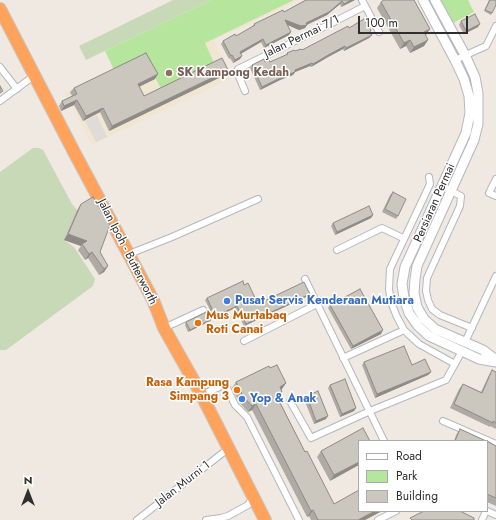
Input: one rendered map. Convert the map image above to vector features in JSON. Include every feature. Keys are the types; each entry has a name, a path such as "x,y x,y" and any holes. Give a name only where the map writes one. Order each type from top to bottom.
{"highway":[{"name":"Jalan Ipoh - Butterworth","path":"0,9 153,300 164,328 202,395 228,448 248,503 266,520"},
{"name":"Jalan Ipoh - Butterworth","path":"248,503 272,520"}],"street":[{"name":"Persiaran Permai","path":"423,0 464,79 469,96 470,113 466,133 405,267 402,284 404,298 409,313 418,326 428,336 479,359 496,361"},
{"name":"Persiaran Permai","path":"435,0 465,55 475,78 478,93 478,124 474,140 417,266 414,279 414,293 417,307 424,319 435,329 483,350 496,361"},
{"path":"363,3 379,32"},
{"name":"Jalan Permai 7/1","path":"245,91 237,72 238,69 332,23 363,3"},
{"path":"455,60 486,46 496,26"},
{"path":"0,67 16,89"},
{"path":"0,101 35,75"},
{"path":"429,177 430,184 403,238 390,269 389,289 391,302 404,330 419,344 455,364"},
{"path":"496,179 489,193 496,196"},
{"path":"442,187 461,196 460,206 427,278 428,300 432,308 440,315 472,328"},
{"path":"129,254 172,237 258,199"},
{"path":"337,250 382,228 403,238"},
{"path":"465,342 496,276"},
{"path":"305,279 384,440"},
{"path":"244,341 317,304"},
{"path":"164,328 203,310"},
{"path":"343,358 404,330"},
{"path":"290,401 311,438 370,411 446,380 462,351"},
{"path":"202,395 225,385 235,405 246,417 299,520"},
{"path":"443,421 487,440"},
{"name":"Jalan Murni 1","path":"137,520 228,448"},
{"path":"206,520 225,518 248,503"},
{"path":"382,519 394,512"}],"shaded area":[{"name":"SK Kampong Kedah","path":"255,0 299,0 214,40 233,77 92,145 65,94"},
{"path":"97,115 107,137 96,142 85,121"}],"green space":[{"path":"173,0 211,0 86,60 79,46"},
{"path":"211,0 294,0 205,43 214,63 161,89 144,55 114,70 105,51"},
{"path":"441,0 468,0 474,12 453,23"},
{"path":"33,148 43,150 72,204 77,210 64,240 74,247 95,279 93,286 6,350 0,350 0,172"}],"building":[{"path":"306,0 351,0 344,4 342,1 329,12 306,23 307,25 301,26 285,20 291,32 266,45 263,39 240,52 242,56 235,60 232,55 231,56 223,41 235,34 236,36 255,25 254,24 283,10 284,12"},
{"path":"384,0 414,0 430,29 424,32 428,40 414,47 410,40 404,43 381,2"},
{"path":"490,0 496,0 496,5 492,13 485,10"},
{"path":"475,14 480,24 466,31 461,21"},
{"path":"364,19 371,30 370,32 372,35 346,48 345,46 313,64 312,63 295,70 295,72 262,87 252,65 264,59 265,62 269,60 270,62 294,50 302,50 348,26 349,28"},
{"path":"146,53 158,74 138,84 144,96 222,58 228,70 112,126 103,108 86,116 77,100 64,106 62,101 77,94 74,88"},
{"path":"0,86 3,91 0,93"},
{"path":"393,192 406,199 398,216 385,209"},
{"path":"93,197 110,225 100,252 108,266 104,269 92,252 89,254 82,244 87,241 68,234 81,204"},
{"path":"369,206 373,215 337,232 333,223"},
{"path":"243,281 244,285 248,283 258,304 304,282 310,294 246,324 237,306 190,330 186,322 212,309 207,298"},
{"path":"360,289 383,330 353,346 330,305"},
{"path":"404,346 412,365 425,359 431,372 377,394 364,362"},
{"path":"277,365 286,383 280,387 282,392 276,395 334,504 358,491 358,512 373,512 358,520 318,520 313,510 311,511 256,404 252,406 243,396 236,382 269,366 270,368"},
{"path":"492,370 496,372 496,423 493,421 493,423 454,404 463,384 482,393"},
{"path":"345,379 356,408 342,414 330,385"},
{"path":"318,391 328,416 316,421 307,396"},
{"path":"363,428 369,440 358,440 358,463 334,475 321,451"},
{"path":"460,429 484,440 455,440"},
{"path":"488,442 496,446 496,498 488,494"},
{"path":"422,512 462,512 474,518 474,520 412,520 410,518"}],"place":[{"name":"SK Kampong Kedah","path":"169,73"},
{"name":"Pusat Servis Kenderaan Mutiara","path":"227,301"},
{"name":"Mus Murtabaq Roti Canai","path":"198,323"},
{"name":"Rasa Kampung Simpang 3","path":"237,390"},
{"name":"Yop & Anak","path":"242,399"}]}
